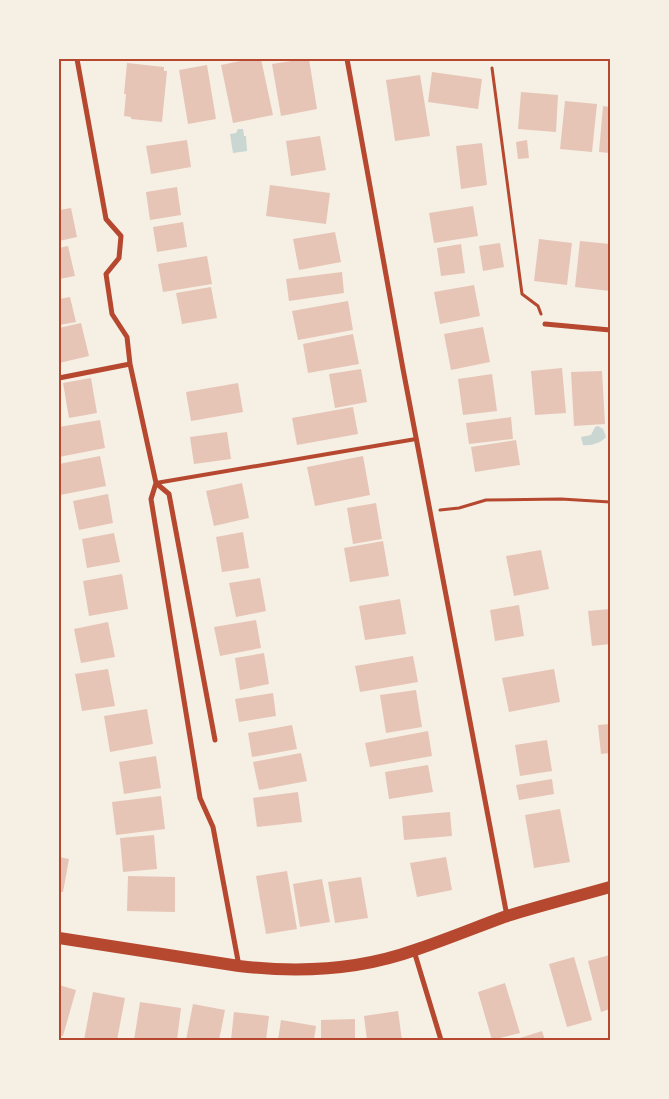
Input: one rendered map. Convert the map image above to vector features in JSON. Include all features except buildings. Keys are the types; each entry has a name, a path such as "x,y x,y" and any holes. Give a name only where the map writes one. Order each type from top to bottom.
{"main road":[{"path":"59,938 239,966 266,969 318,969 380,960 414,950 507,916 610,887"}],"street":[{"path":"77,59 106,219 121,236 119,258 106,274 112,314 127,337 130,364 156,483 151,499 200,798 213,827 239,966"},
{"path":"347,59 416,439 507,916"},
{"path":"545,324 610,330"},
{"path":"59,378 130,364"},
{"path":"156,483 169,494 215,740"},
{"path":"414,950 441,1040"}],"lane":[{"path":"156,483 416,439"}],"path":[{"path":"492,68 522,294 538,306 545,324"},
{"path":"430,512 459,508 486,500 561,499 610,502"}],"shaded area":[{"path":"238,129 243,129 244,136 246,136 247,151 233,153 230,134 236,133"},
{"path":"598,426 603,429 606,437 596,444 583,445 581,437 591,435 595,427"}]}
